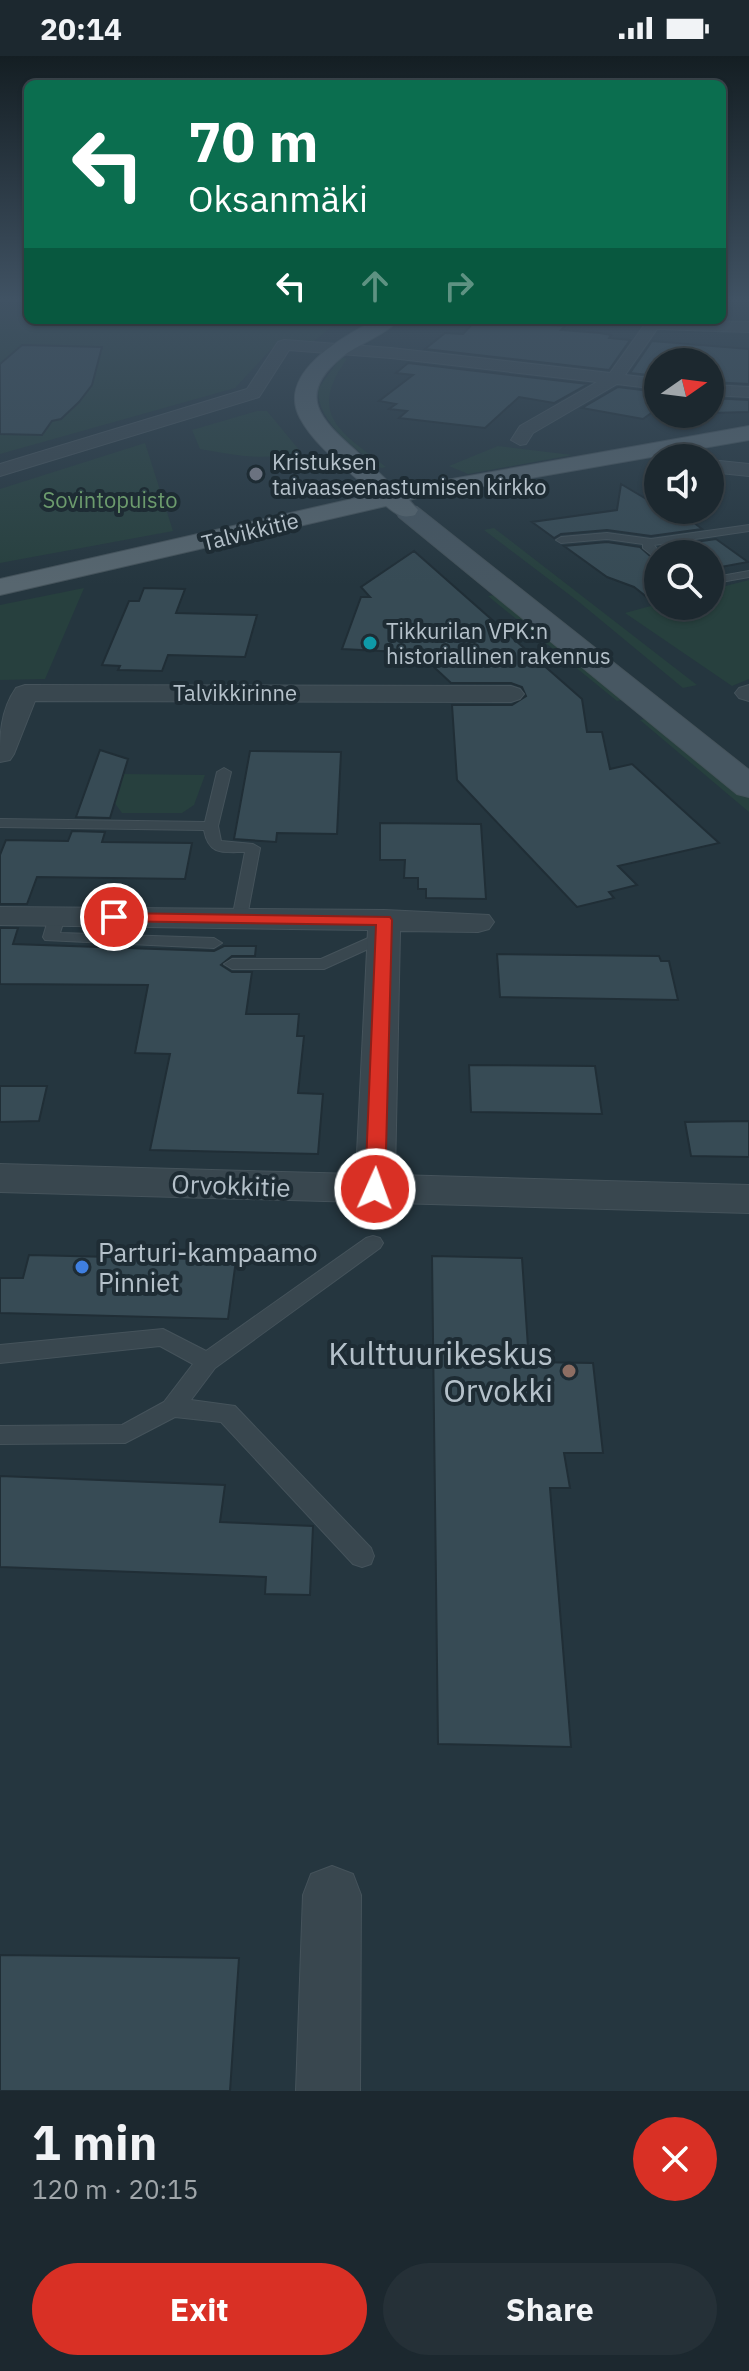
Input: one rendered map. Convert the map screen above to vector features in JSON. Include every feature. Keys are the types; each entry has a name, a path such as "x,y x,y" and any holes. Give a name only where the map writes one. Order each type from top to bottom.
{"main road":[{"path":"307,395 306,407 316,425 749,755"},
{"name":"Talvikkitie","path":"0,587 175,549 356,524 414,501 749,433"},
{"name":"Talvikkitie","path":"724,447 749,443"},
{"name":"Talvikkitie","path":"414,501 644,461"},
{"path":"401,473 414,501 749,787"}],"street":[{"path":"0,470 247,395"},
{"path":"520,440 526,430 586,395"},
{"path":"724,467 749,470"},
{"name":"Talvikkirinne","path":"0,754 25,693 511,694"},
{"path":"0,916 240,919 384,928 478,922"},
{"path":"375,1189 384,928"},
{"name":"Orvokkitie","path":"0,1178 749,1199"},
{"path":"328,2091 332,1895"}],"lane":[{"path":"665,540 749,528"},
{"path":"561,540 607,536 644,541"},
{"path":"724,578 749,574"},
{"path":"224,772 211,826 214,843 220,847 253,848 240,919"},
{"path":"0,823 211,826"},
{"path":"57,917 51,937 214,943"},
{"path":"232,964 324,964 384,928"},
{"path":"0,1435 125,1434 172,1408 207,1362 373,1243"},
{"path":"0,1354 163,1337 207,1362"},
{"path":"172,1408 227,1413 362,1556"}],"green space":[{"path":"0,395 210,395 0,454"},
{"path":"319,395 330,395 330,409 344,433 386,467 381,468 350,444 331,424"},
{"path":"257,411 267,411 300,451 263,457 200,449 192,430"},
{"name":"Sovintopuisto","path":"145,443 173,531 0,563 0,489"},
{"path":"498,446 572,455 468,474 449,466"},
{"path":"494,528 697,685 683,688 579,602 484,530"},
{"path":"749,580 749,679 732,686 625,613 644,608 644,620 724,620 724,586"},
{"path":"84,588 45,679 0,680 0,605"},
{"path":"495,595 631,698 617,701 488,596"},
{"path":"654,717 749,797 749,812 640,720"},
{"path":"123,774 205,775 194,805 182,813 122,813 114,802"}],"building":[{"path":"0,395 84,395 61,419 52,421 42,435 0,434"},
{"path":"387,395 568,395 554,403 519,397 485,428 399,418 407,411 389,409 396,404 379,401"},
{"path":"604,395 644,395 643,419 582,408"},
{"path":"724,399 749,400 749,412 724,413"},
{"path":"621,484 644,498 644,524 696,524 702,529 651,536 607,530 561,534 554,538 532,522 617,510"},
{"path":"607,542 640,547 644,551 644,595 634,587 607,577 564,546"},
{"path":"724,545 748,562 724,566"},
{"path":"414,551 582,699 587,732 602,732 610,769 632,764 719,843 618,866 637,885 609,892 614,898 577,907 457,780 452,705 512,705 526,696 522,687 511,683 451,683 419,653 342,649 361,597 370,597 361,587"},
{"path":"144,588 185,589 176,613 257,615 245,657 168,655 162,671 118,670 120,666 102,665 129,601 139,601"},
{"path":"100,750 128,759 110,818 76,817"},
{"path":"250,751 341,752 337,834 277,833 276,842 234,839"},
{"path":"380,823 481,824 486,899 426,898 426,889 418,889 418,878 404,878 405,860 380,860"},
{"path":"72,831 105,832 102,842 192,843 185,879 37,877 27,904 0,904 0,855 6,840 68,841"},
{"path":"0,928 18,928 13,944 214,951 224,946 256,946 255,956 232,956 221,965 232,972 252,972 246,1014 299,1014 297,1036 304,1036 298,1093 323,1094 318,1154 150,1150 170,1054 135,1053 148,985 0,984"},
{"path":"497,954 659,956 661,961 669,961 678,1000 500,997"},
{"path":"469,1065 595,1066 602,1114 471,1112"},
{"path":"0,1086 47,1086 39,1121 0,1122"},
{"path":"749,1121 749,1157 691,1156 685,1122"},
{"path":"29,1255 236,1260 228,1319 0,1313 0,1278 23,1278"},
{"path":"432,1256 522,1258 529,1362 593,1363 603,1453 564,1453 570,1488 550,1488 571,1747 438,1744"},
{"path":"0,1476 225,1485 220,1522 313,1526 310,1595 265,1594 266,1577 0,1567"},
{"path":"0,1955 239,1958 230,2091 0,2091"}],"place":[{"name":"Kristuksen taivaaseenastumisen kirkko","path":"256,474"},
{"name":"Tikkurilan VPK:n historiallinen rakennus","path":"370,643"},
{"name":"Parturi-kampaamo Pinniet","path":"82,1267"},
{"name":"Kulttuurikeskus Orvokki","path":"569,1371"}],"route":[{"path":"114,917 384,920 375,1189"}]}
